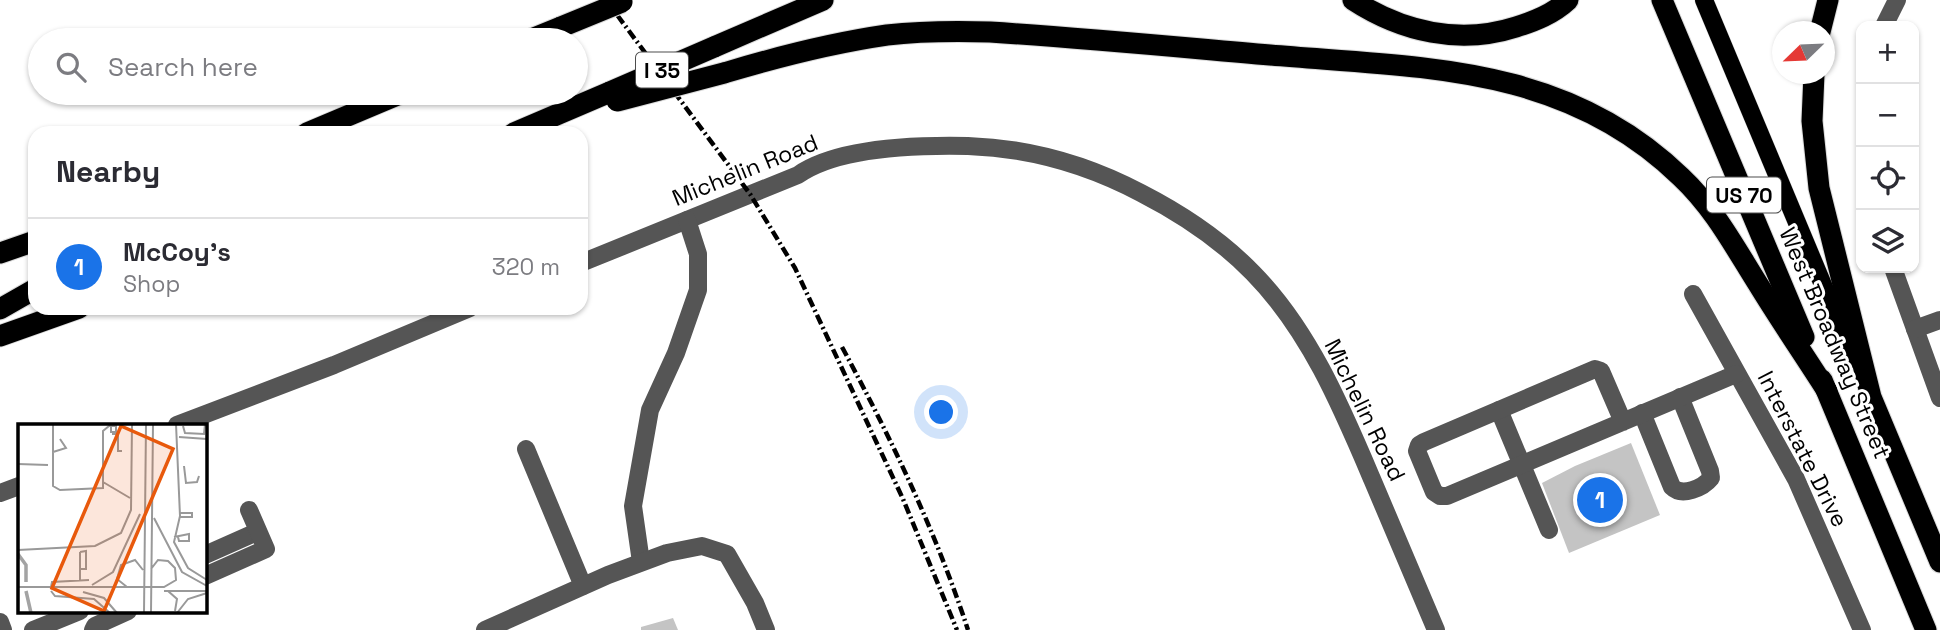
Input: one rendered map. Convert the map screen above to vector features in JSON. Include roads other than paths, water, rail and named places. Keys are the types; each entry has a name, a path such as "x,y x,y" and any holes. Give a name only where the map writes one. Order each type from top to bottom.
{"highway":[{"name":"I 35","path":"588,104 614,97 714,47 823,0"},
{"path":"1353,0 1404,26 1430,33 1458,36 1486,35 1530,23 1546,16 1568,0"},
{"name":"West Broadway Street","path":"1662,0 1926,630"},
{"path":"1823,21 1828,0"},
{"path":"559,28 624,1"},
{"path":"614,97 724,73 776,57 888,35 937,31 990,32 1426,69 1512,82 1567,101 1609,121 1645,146 1683,178 1725,229 1827,391"},
{"path":"1814,84 1812,121 1819,188 1871,397"},
{"path":"323,126 373,105"},
{"name":"I 35","path":"531,126 584,105"},
{"path":"0,253 28,243"},
{"path":"0,295 28,291"},
{"path":"0,309 28,293"},
{"path":"0,336 59,315"},
{"name":"West Broadway Street","path":"1871,397 1940,562"}],"main road":[{"name":"West Broadway Street","path":"1704,0 1871,397"}],"street":[{"path":"1886,21 1897,0"},
{"name":"Michelin Road","path":"588,260 798,175 809,167 861,153 928,145 980,147 1061,160 1125,185 1166,206 1203,230 1254,274 1286,313 1317,361 1355,440 1436,630"},
{"path":"641,562 633,506 649,410 676,353 698,290 698,254 687,220"},
{"path":"1895,273 1940,398"},
{"name":"Interstate Drive","path":"1693,294 1796,479 1862,630"},
{"path":"180,424 334,365 453,315"},
{"path":"1915,329 1940,320"},
{"path":"1623,422 1605,378 1601,371 1595,369 1419,445 1417,451 1434,492 1447,496 1522,465 1623,422 1642,413 1736,374"},
{"path":"1642,413 1672,487 1677,492 1684,492 1706,483 1711,478 1710,471 1680,397"},
{"path":"1499,410 1549,530"},
{"path":"526,449 583,586"},
{"path":"0,493 18,486"},
{"path":"206,576 266,549 249,510"},
{"path":"206,555 250,535"},
{"path":"485,630 641,562 667,553 702,546 727,554 755,603 766,630"},
{"path":"33,630 78,612"},
{"path":"93,630 95,626 126,612"},
{"path":"0,622 3,630"}],"railway":[{"path":"606,0 750,194 795,268 903,499 957,630"},
{"path":"842,347 911,486 942,557 968,630"}],"place":[{"name":"McCoy's","path":"1600,500"}]}
